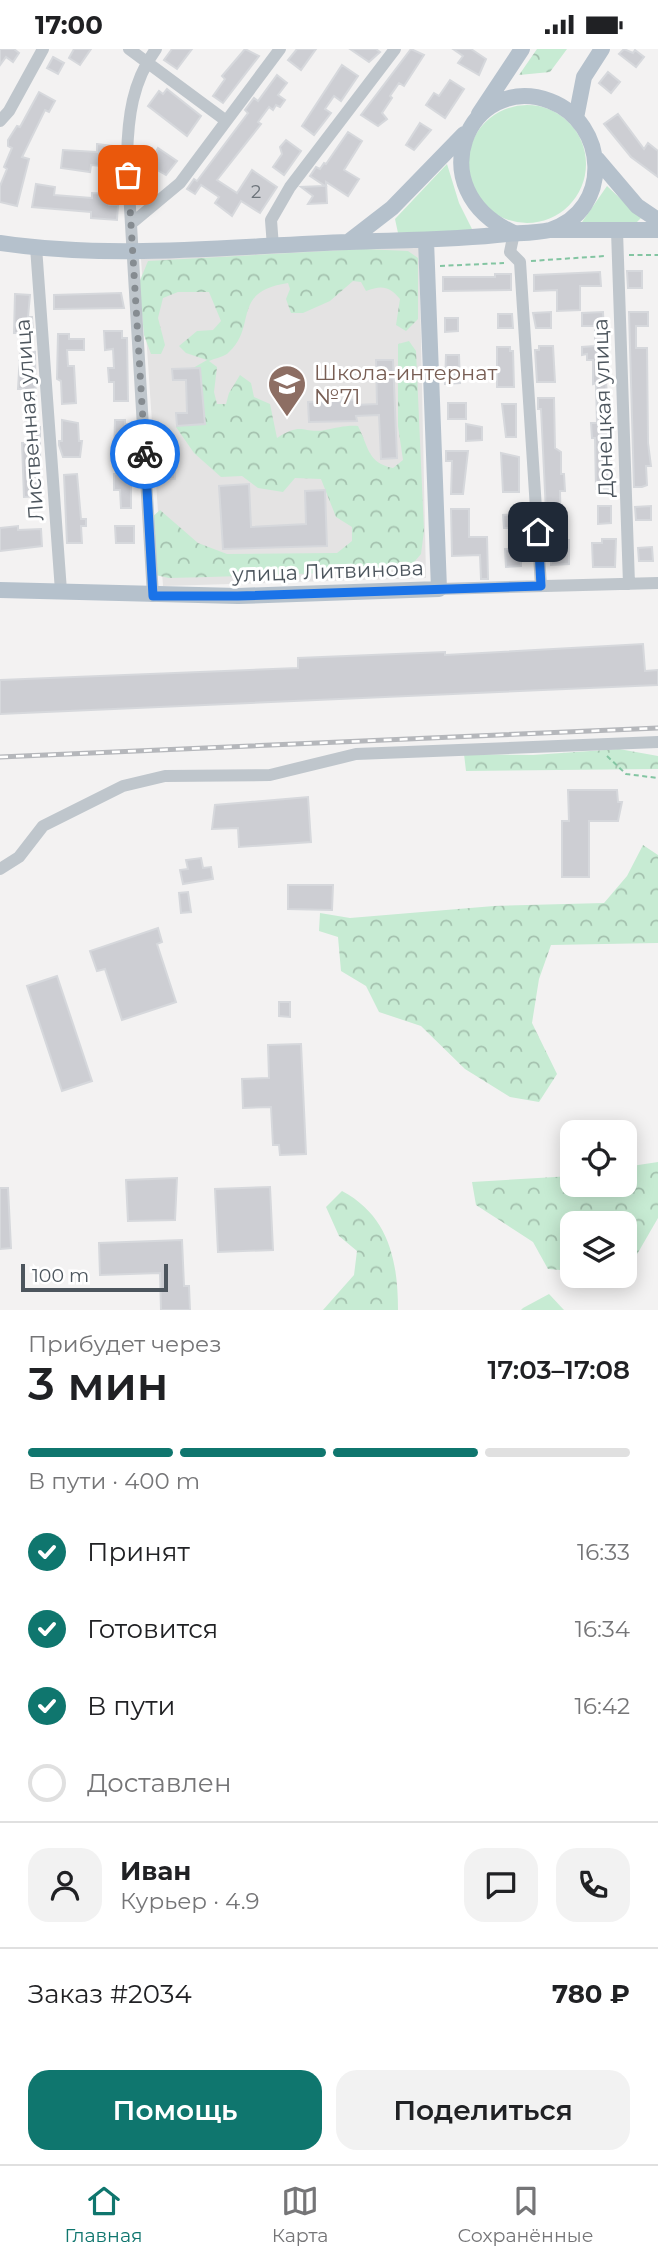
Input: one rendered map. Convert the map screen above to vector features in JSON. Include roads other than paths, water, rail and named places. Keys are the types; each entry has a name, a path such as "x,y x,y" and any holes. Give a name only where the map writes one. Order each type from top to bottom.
{"main road":[{"path":"514,233 482,214 463,185 461,151 489,96 522,49"},
{"path":"576,118 584,77 602,49"},
{"path":"348,242 392,208 476,121 502,102 533,97 556,104 576,118 593,141 597,159 596,177 590,194 580,209 549,230"},
{"path":"597,159 637,206 658,220"},
{"path":"0,243 132,252 426,240 549,230 658,230"},
{"path":"426,240 439,589"},
{"name":"улица Литвинова","path":"0,590 153,596 238,596 439,589"}],"street":[{"path":"0,121 9,111 43,49"},
{"path":"129,49 225,120"},
{"path":"153,596 127,157 128,116 135,87 146,62 156,49"},
{"path":"132,223 180,183 280,49"},
{"path":"273,247 271,220 290,187 395,49"},
{"name":"Донецкая улица","path":"617,231 629,584"},
{"path":"514,233 510,252 520,262 541,586"},
{"name":"Лиственная улица","path":"36,247 61,591"},
{"name":"улица Литвинова","path":"439,589 658,583"},
{"path":"0,869 19,857 43,826 123,786 165,776 270,775 356,754 658,742"}],"railway":[{"path":"0,757 658,728"}],"place":[{"name":"Школа-интернат №71","path":"287,418"}]}
